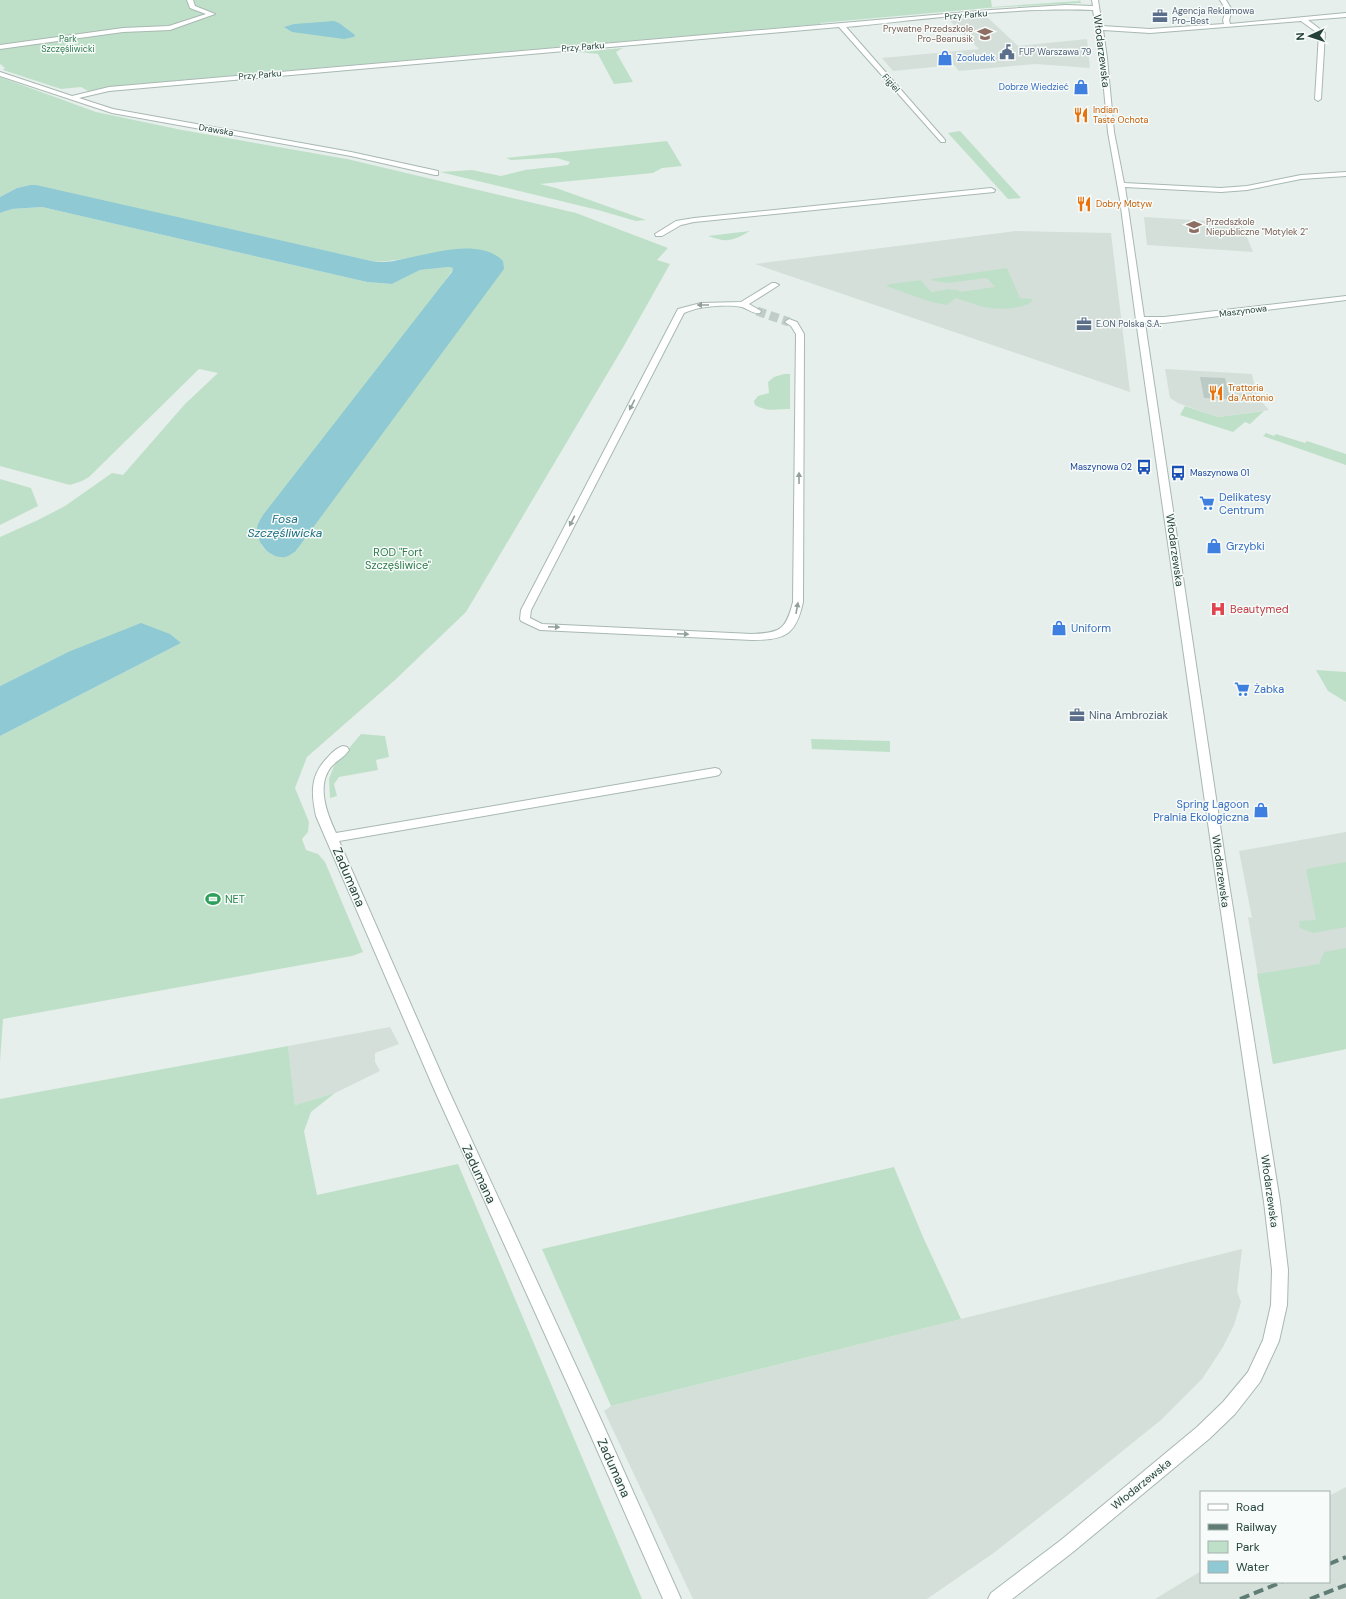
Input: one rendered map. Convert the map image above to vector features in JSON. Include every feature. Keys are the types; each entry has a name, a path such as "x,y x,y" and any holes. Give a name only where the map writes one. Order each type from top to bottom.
{"street":[{"path":"0,47 123,30 170,28 212,14 192,7 190,0"},
{"path":"1222,0 1229,10 1226,26"},
{"name":"Przy Parku","path":"71,98 109,89 1096,4"},
{"name":"Włodarzewska","path":"997,1599 1067,1546 1203,1433 1229,1408 1254,1377 1271,1341 1279,1305 1280,1270 1272,1202 1220,866 1140,320 1122,185 1112,136 1096,4"},
{"path":"1100,28 1150,31 1226,26 1346,15"},
{"path":"1302,19 1322,33 1318,99"},
{"name":"Figiel","path":"841,25 943,141"},
{"name":"Drawska","path":"0,74 95,106 129,114 351,154 435,173"},
{"path":"1122,185 1221,190 1247,188 1301,177 1346,174"},
{"path":"659,234 679,223 694,220 991,190"},
{"path":"742,305 775,285"},
{"name":"Maszynowa","path":"1140,320 1164,320 1346,298"},
{"path":"757,311 742,305 694,305 684,308 681,311 526,610 525,619 540,627 752,637 769,637 785,633 791,627 798,602 800,334 798,328 789,322"},
{"name":"Zadumana","path":"343,750 327,762 319,777 318,786 322,816 441,1089 596,1428 672,1599"},
{"path":"332,838 715,772"}],"shaded area":[{"path":"987,17 1018,46 1087,39 1090,68 1035,64 959,71 954,65 893,71 882,58 979,49 949,20"},
{"path":"1144,217 1241,223 1253,252 1147,245"},
{"path":"1016,231 1111,233 1130,392 755,264"},
{"path":"1165,369 1252,374 1258,401 1261,401 1269,410 1218,417 1178,403 1170,398"},
{"path":"1346,832 1346,1049 1273,1064 1248,917 1252,918 1239,851"},
{"path":"390,1027 399,1044 375,1053 375,1062 380,1071 335,1093 295,1105 288,1046"},
{"path":"1242,1249 1237,1291 1241,1302 1234,1325 1223,1347 1202,1379 1161,1420 1068,1495 995,1552 927,1599 693,1599 604,1411 611,1406"},
{"path":"1346,1487 1346,1599 1155,1599 1200,1572 1200,1583 1330,1583 1330,1495"}],"green space":[{"name":"Park Szczęśliwicki","path":"0,0 991,0 992,7 1080,0 1081,3 987,8 124,85 88,91 81,87 61,89 3,70 5,68 0,64"},
{"path":"623,48 616,52 633,82 614,84 598,54 579,52"},
{"name":"ROD \"Fort Szczęśliwice\"","path":"0,77 96,112 182,130 347,159 576,213 668,248 657,260 670,264 625,344 466,612 395,680 307,757 295,788 309,822 308,832 302,839 306,850 318,854 325,862 363,952 352,956 3,1019 0,1062 0,736 181,643 68,652 0,686 0,537 65,506 112,473 123,475 185,404 218,373 199,369 89,477 82,481 70,485 0,466 0,213 12,209 42,207 367,282 392,284 420,270 449,267 453,268 261,545 269,553 277,556 286,556 296,551 467,249 399,260 376,262 30,185 17,188 0,197"},
{"path":"960,131 1021,198 1008,199 948,133"},
{"path":"667,141 682,166 662,168 653,173 540,184 556,188 646,220 636,221 598,210 440,172 472,170 501,176 525,170 568,165 570,162 557,158 511,160 506,158"},
{"path":"750,231 730,240 720,240 708,236"},
{"path":"1007,268 1020,298 1033,299 1029,304 1000,309 979,306 956,298 947,305 931,302 886,286 890,284 921,280 931,292 946,290 945,289 958,290 960,292 995,287 987,278 948,283 933,281 931,279"},
{"path":"790,374 790,409 763,409 755,405 754,401 758,396 769,393 768,382 774,377"},
{"path":"1185,406 1218,417 1264,411 1250,424 1245,422 1233,432 1180,415"},
{"path":"1266,433 1274,436 1276,434 1305,443 1307,441 1346,454 1346,465 1263,436"},
{"path":"0,479 31,488 38,506 0,525"},
{"path":"1316,670 1346,672 1346,702 1328,691"},
{"path":"361,734 385,736 389,757 376,760 378,770 339,777 334,784 337,796 330,798 329,779 334,766"},
{"path":"811,739 890,741 890,752 812,749"},
{"path":"1346,862 1346,927 1313,933 1300,928 1299,921 1316,920 1306,869"},
{"path":"1346,948 1346,1049 1273,1064 1257,974 1319,964 1324,952"},
{"path":"288,1046 295,1105 335,1093 311,1112 304,1131 317,1195 458,1164 642,1599 0,1599 0,1099"},
{"path":"894,1167 923,1237 961,1319 611,1406 542,1249"}],"water":[{"path":"334,21 355,35 354,37 344,39 292,32 284,27 294,24"},
{"name":"Fosa Szczęśliwicka","path":"36,185 376,262 393,261 452,249 467,248 493,254 503,261 504,269 295,552 286,557 279,557 269,553 262,545 259,540 257,527 258,523 452,272 453,268 449,267 420,270 392,284 367,282 42,207 12,209 0,213 0,197 17,188"},
{"path":"141,623 170,634 181,643 0,736 0,686 68,652"}],"building":[{"name":"Trattoria da Antonio","path":"1200,377 1225,378 1230,399 1204,398"}],"tunnel":[{"path":"757,311 789,322"}],"railway":[{"path":"1330,1564 1346,1557"},
{"path":"1240,1599 1280,1583"},
{"path":"1310,1599 1346,1585"}],"place":[{"name":"Agencja Reklamowa Pro-Best","path":"1160,16"},
{"name":"Prywatne Przedszkole Pro-Beanusik","path":"985,34"},
{"name":"FUP Warszawa 79","path":"1007,52"},
{"name":"Zooludek","path":"945,58"},
{"name":"Dobrze Wiedzieć","path":"1081,87"},
{"name":"Indian Taste Ochota","path":"1081,115"},
{"name":"Dobry Motyw","path":"1084,204"},
{"name":"Przedszkole Niepubliczne \"Motylek 2\"","path":"1194,227"},
{"name":"E.ON Polska S.A.","path":"1084,324"},
{"name":"Trattoria da Antonio","path":"1216,393"},
{"name":"Maszynowa 02","path":"1144,467"},
{"name":"Maszynowa 01","path":"1178,473"},
{"name":"Delikatesy Centrum","path":"1207,503"},
{"name":"Grzybki","path":"1214,546"},
{"name":"Beautymed","path":"1218,609"},
{"name":"Uniform","path":"1059,628"},
{"name":"Żabka","path":"1242,689"},
{"name":"Nina Ambroziak","path":"1077,715"},
{"name":"Spring Lagoon Pralnia Ekologiczna","path":"1261,810"},
{"name":"NET","path":"213,899"}]}
